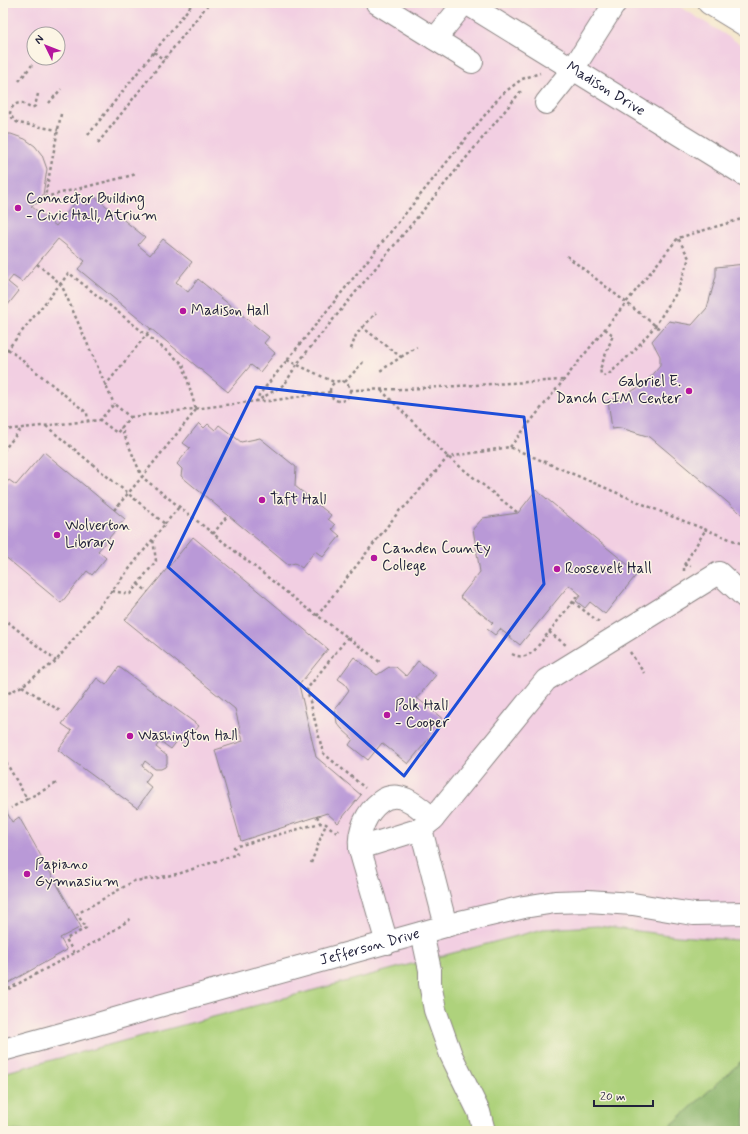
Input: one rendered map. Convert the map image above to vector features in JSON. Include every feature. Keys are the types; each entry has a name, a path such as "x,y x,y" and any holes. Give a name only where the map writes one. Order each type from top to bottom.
{"street":[{"path":"377,3 472,62"},
{"path":"435,39 465,3"},
{"name":"Madison Drive","path":"465,3 745,175"},
{"path":"546,103 572,69 615,3"},
{"path":"709,3 745,25"},
{"path":"360,848 427,824 546,680 719,573 745,597"},
{"path":"387,942 360,848 362,827 366,817 382,800 390,797 407,799 427,824 446,926"},
{"name":"Jefferson Drive","path":"3,1050 387,942 516,909 555,902 588,901 633,904 694,914 745,913"},
{"path":"422,933 430,970 430,983 435,1010 451,1055 479,1112 484,1131"}],"path":[{"path":"88,135 193,3"},
{"path":"98,143 209,3"},
{"path":"154,52 164,60"},
{"path":"19,81 31,66"},
{"path":"257,401 259,395 501,95 522,79 547,70 572,69"},
{"path":"49,104 61,89"},
{"path":"257,401 285,384 297,364 522,90"},
{"path":"38,94 36,106 32,108 22,103 15,104 11,110 11,116 15,122 18,123 58,130"},
{"path":"61,114 45,197 137,174"},
{"path":"510,447 678,238 745,218"},
{"path":"605,329 613,335 600,369 601,374 605,376 634,351 655,326 677,292 689,258 678,238"},
{"path":"567,256 661,330"},
{"path":"37,264 61,284 114,404 130,417"},
{"path":"3,355 69,273 183,364 196,410"},
{"path":"351,349 356,335 376,313"},
{"path":"362,327 401,357"},
{"path":"105,386 152,329"},
{"path":"380,371 417,346"},
{"path":"8,349 87,413 88,421"},
{"path":"287,360 334,382 345,382 349,386 350,390 347,398 342,401 334,399 330,392 330,387 334,382"},
{"path":"345,382 365,360"},
{"path":"350,390 381,390 564,380"},
{"path":"381,390 448,457 518,513"},
{"path":"3,430 100,420 116,433 130,417 196,410 257,401 269,401 330,392"},
{"path":"100,420 114,404"},
{"path":"114,510 196,410"},
{"path":"46,426 165,524"},
{"path":"121,428 142,477 317,616 348,637 380,663"},
{"path":"3,451 21,429"},
{"path":"317,616 396,516 448,457 510,447 671,516 745,545"},
{"path":"3,696 22,686 56,661 179,507"},
{"path":"213,534 228,515"},
{"path":"684,565 706,529"},
{"path":"112,591 130,594 156,562 153,539"},
{"path":"138,584 148,592"},
{"path":"512,654 521,657 534,651 579,594"},
{"path":"3,618 56,661"},
{"path":"22,686 60,711"},
{"path":"3,757 27,800"},
{"path":"11,808 57,784"},
{"path":"317,816 320,823"},
{"path":"74,953 66,940 86,928 77,914 134,881 158,878 181,872 237,854 234,847 320,823 326,824 337,833 342,827"},
{"path":"311,863 326,824"},
{"path":"3,992 104,937 132,918"}],"highlighted area":[{"path":"256,387 524,417 544,584 404,776 168,567"}],"shaded area":[{"name":"Camden County College","path":"3,3 674,3 745,47 745,1058 665,1131 3,1131"}],"green space":[{"path":"598,926 677,936 737,940 745,938 745,1058 665,1131 3,1131 3,1073 543,929"},
{"path":"745,1058 745,1131 665,1131"}],"building":[{"name":"Madison Hall","path":"3,134 11,134 25,139 35,146 42,155 47,169 42,201 31,206 56,226 79,198 87,205 95,197 145,237 138,245 150,255 163,239 192,262 176,282 188,292 198,279 269,337 264,343 275,353 260,372 251,365 228,392 78,269 85,261 58,239 22,282 13,276 8,282 19,291 3,311"},
{"name":"Gabriel E. Danch CIM Center","path":"745,264 745,517 650,437 621,428 612,429 608,400 620,398 646,383 660,366 660,356 652,341 669,321 692,325 707,308 716,276 716,267"},
{"name":"Taft Hall","path":"199,423 204,428 208,424 215,430 219,425 241,442 260,438 296,467 295,486 331,515 328,519 335,525 332,529 340,536 323,557 315,551 302,568 295,563 288,565 181,476 182,469 177,464 190,448 183,443"},
{"name":"Wolverton Library","path":"44,452 125,519 98,551 106,558 92,575 87,571 61,603 3,555 3,506 5,504 3,502 3,487 9,480 16,485"},
{"name":"Roosevelt Hall","path":"536,490 638,573 605,614 590,602 585,608 576,601 581,595 569,585 520,645 500,629 495,635 487,629 493,623 460,597 480,572 473,529 483,518 518,513"},
{"path":"193,537 328,649 299,685 316,757 361,795 338,823 327,813 241,841 215,750 243,741 235,709 125,620"},
{"name":"Polk Hall - Cooper","path":"354,657 377,675 389,667 396,667 406,676 418,661 436,675 417,698 444,720 408,764 382,743 368,760 349,745 353,739 337,723 335,709 349,690 345,684 338,679"},
{"name":"Washington Hall","path":"119,667 199,726 184,745 178,740 171,749 160,741 156,747 167,756 167,763 165,767 161,769 155,769 145,761 142,766 151,774 145,782 152,788 137,808 58,750 72,731 62,724 97,678 106,685"},
{"name":"Papiano Gymnasium","path":"3,805 12,822 19,817 81,927 60,938 67,950 3,986"}],"place":[{"name":"Connector Building - Civic Hall, Atrium","path":"18,208"},
{"name":"Madison Hall","path":"183,311"},
{"name":"Gabriel E. Danch CIM Center","path":"689,391"},
{"name":"Taft Hall","path":"262,500"},
{"name":"Wolverton Library","path":"57,535"},
{"name":"Camden County College","path":"374,558"},
{"name":"Roosevelt Hall","path":"557,569"},
{"name":"Polk Hall - Cooper","path":"387,715"},
{"name":"Washington Hall","path":"130,736"},
{"name":"Papiano Gymnasium","path":"27,874"}]}
